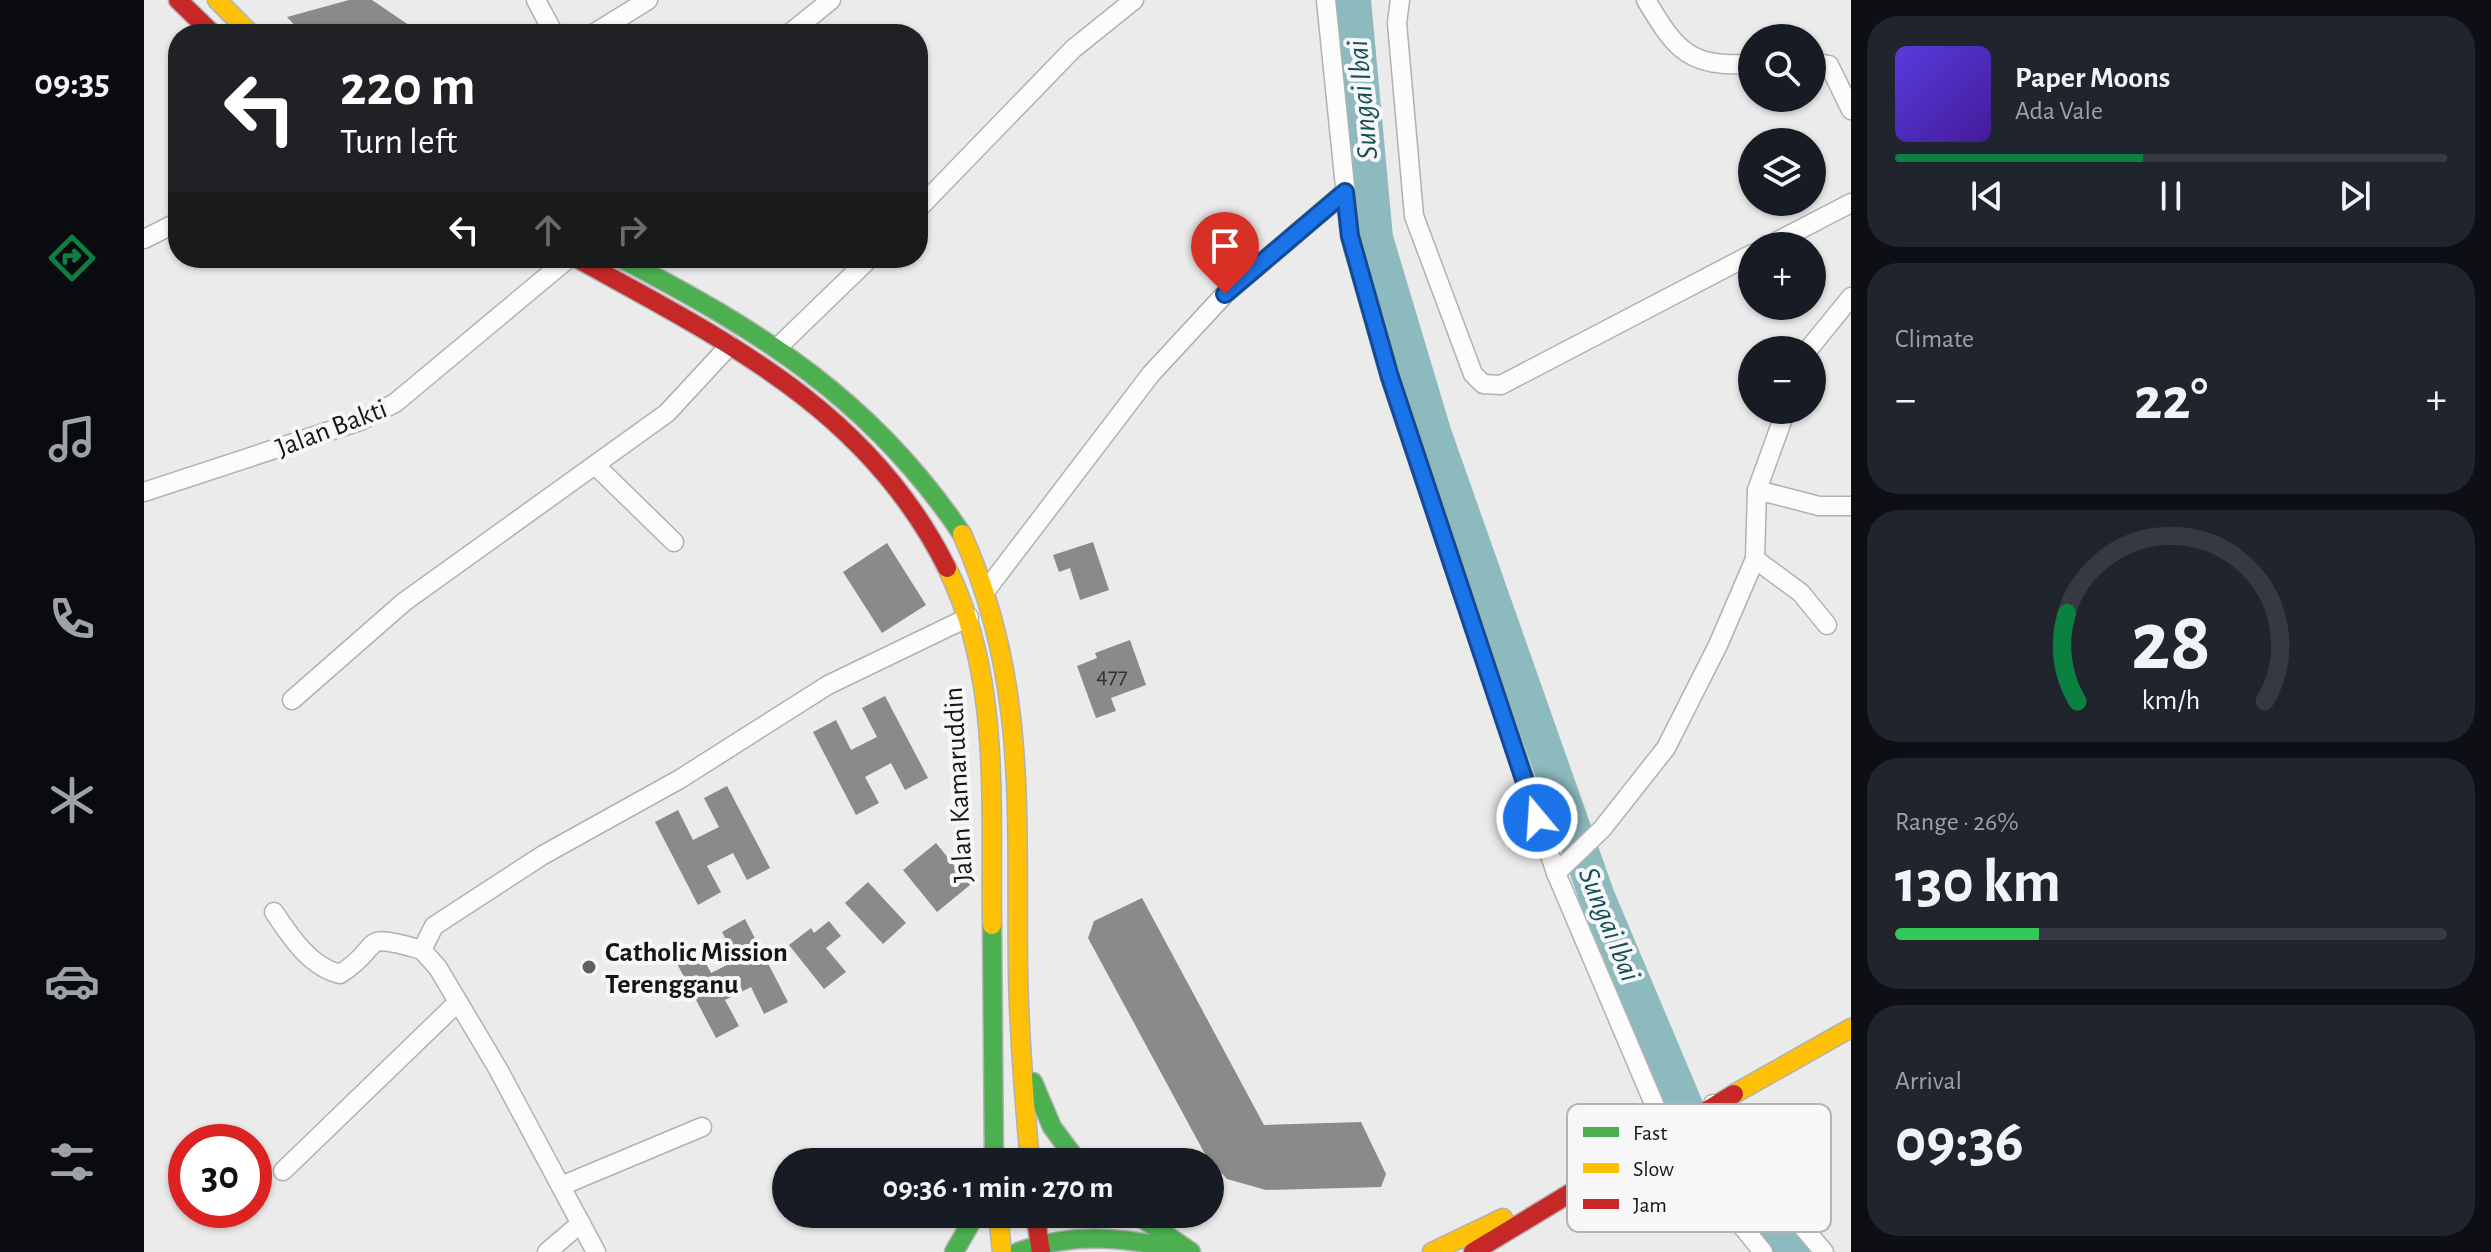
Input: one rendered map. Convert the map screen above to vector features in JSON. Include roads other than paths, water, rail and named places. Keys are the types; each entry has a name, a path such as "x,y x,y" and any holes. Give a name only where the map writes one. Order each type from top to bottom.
{"main road":[{"path":"178,0 203,24"},
{"path":"217,0 241,24"},
{"name":"Jalan Kamaruddin","path":"594,268 730,345 803,393 871,455 913,504 944,558 969,617 985,704 991,798 994,1148"},
{"name":"Jalan Kamaruddin","path":"655,268 777,348 858,409 942,504 987,589 1010,695 1017,833 1019,1021 1029,1148"},
{"path":"1019,1021 1035,1090 1052,1127 1068,1148"},
{"path":"1713,1104 1851,1028"},
{"path":"1432,1252 1567,1187"},
{"path":"1473,1252 1567,1194"},
{"path":"954,1252 968,1228"},
{"path":"999,1228 1002,1252"},
{"path":"1037,1228 1039,1248"},
{"path":"1156,1228 1191,1252"},
{"path":"1018,1252 1081,1236 1136,1240 1191,1252"}],"street":[{"path":"536,0 549,24"},
{"path":"609,24 648,0"},
{"path":"801,24 831,0"},
{"path":"928,199 1073,49 1134,0"},
{"path":"1326,0 1350,236 1390,377 1557,873 1654,1104"},
{"path":"1400,0 1397,23 1414,216 1473,374 1483,384 1501,385 1738,261"},
{"path":"1646,0 1672,43 1689,57 1720,65 1738,64"},
{"path":"1826,64 1851,110"},
{"path":"987,589 1151,374 1225,294 1345,192"},
{"path":"1795,232 1851,203"},
{"path":"144,239 168,227"},
{"name":"Jalan Bakti","path":"144,492 360,421 383,409 557,268"},
{"path":"777,348 860,268"},
{"path":"1819,336 1851,297"},
{"path":"292,700 404,602 667,413 730,345"},
{"path":"1557,873 1600,830 1666,748 1718,645 1755,559 1757,490 1781,424"},
{"path":"595,465 674,542"},
{"path":"1757,490 1819,506 1851,506"},
{"path":"1755,559 1801,593 1827,625"},
{"path":"422,950 434,926 543,855 680,779 828,685 969,617"},
{"path":"274,912 294,942 329,971 340,974 373,942 384,939 422,950 438,968 458,1002 596,1252"},
{"path":"283,1171 458,1002"},
{"path":"561,1186 702,1127"},
{"path":"547,1252 581,1223"},
{"path":"1747,1232 1763,1252"},
{"path":"1807,1232 1824,1252"}],"waterway":[{"name":"Sungai Ibai","path":"1353,0 1375,238 1433,432 1597,897 1684,1104"},
{"name":"Sungai Ibai","path":"1776,1232 1791,1252"}],"place":[{"name":"Catholic Mission Terengganu","path":"589,967"}]}
